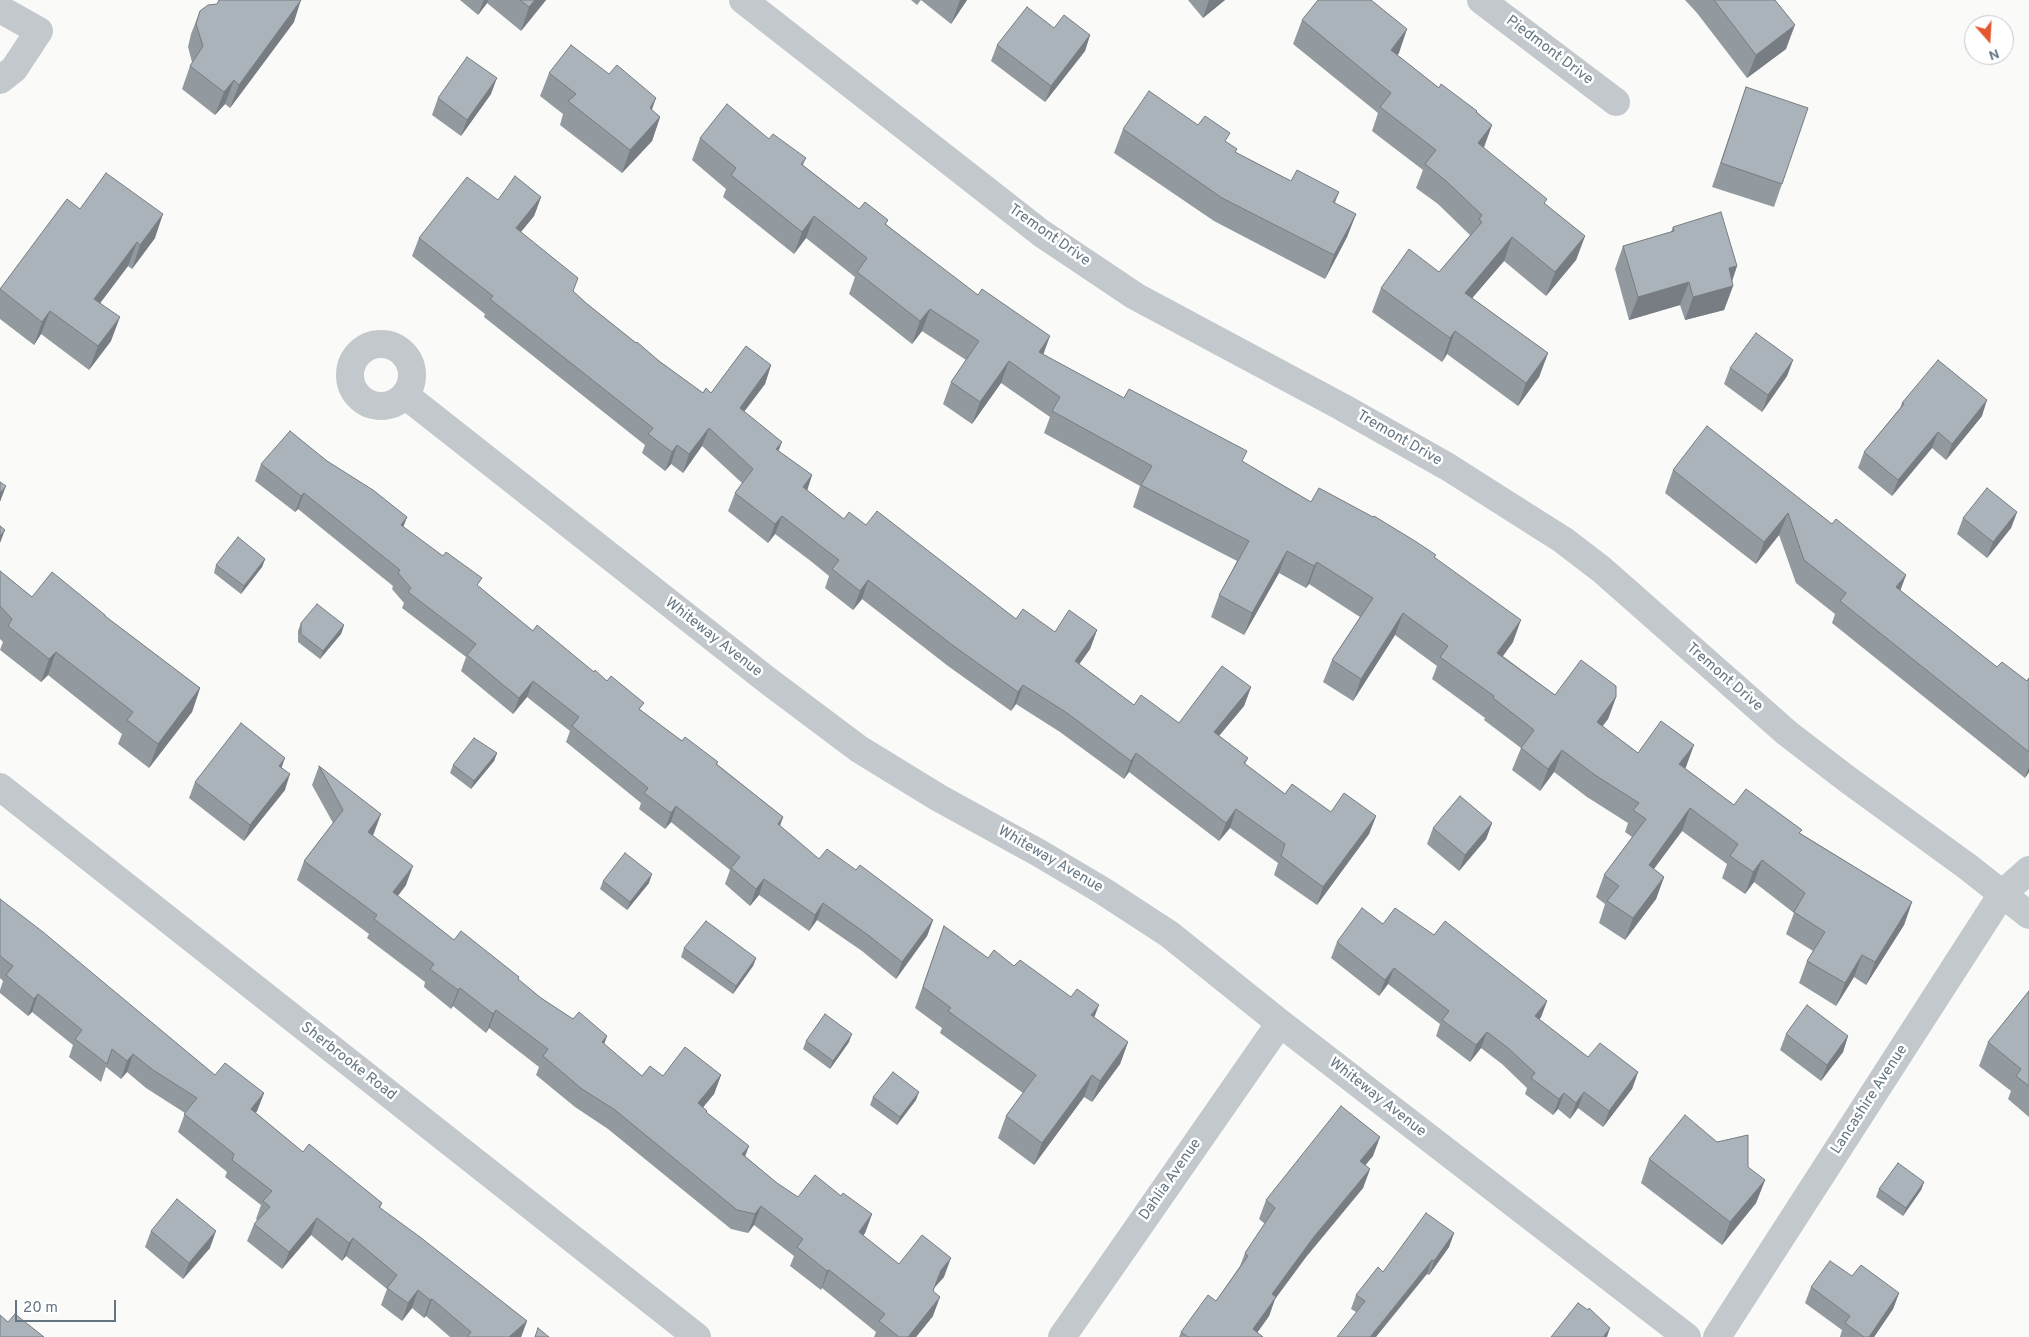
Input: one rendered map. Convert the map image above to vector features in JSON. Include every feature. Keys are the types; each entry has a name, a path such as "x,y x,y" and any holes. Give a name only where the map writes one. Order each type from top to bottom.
{"street":[{"name":"Tremont Drive","path":"743,0 1041,233 1135,296 1358,416 1448,467 1563,540 1601,569 1787,733 2029,915"},
{"name":"Piedmont Drive","path":"1481,0 1616,102"},
{"path":"0,10 39,31 14,69 0,80"},
{"name":"Whiteway Avenue","path":"405,395 767,680 859,749 938,798 1039,853 1103,891 1169,934 1280,1023 1687,1337"},
{"name":"Sherbrooke Road","path":"0,788 697,1337"},
{"name":"Lancashire Avenue","path":"1717,1337 2002,894 2029,870"},
{"name":"Dahlia Avenue","path":"1062,1337 1280,1023"}],"building":[{"path":"219,0 301,0 239,85 234,80 224,92 190,66 203,46 196,24 200,11 208,5 217,4"},
{"path":"520,0 535,0 529,7"},
{"path":"1318,0 1371,0 1407,29 1391,50 1439,88 1441,84 1477,111 1492,125 1478,143 1547,199 1544,203 1585,236 1555,272 1512,237 1465,293 1548,353 1526,383 1455,331 1450,338 1381,288 1409,249 1439,272 1482,222 1479,219 1482,215 1425,164 1436,150 1380,107 1391,93 1302,20"},
{"path":"1714,0 1775,0 1795,25 1756,55"},
{"path":"1027,7 1054,28 1064,15 1090,35 1051,86 997,45"},
{"path":"571,45 609,74 617,65 656,98 650,108 660,117 630,150 568,101 576,94 549,73"},
{"path":"467,57 497,78 467,120 438,98"},
{"path":"1746,87 1808,108 1782,184 1721,163"},
{"path":"1149,91 1198,125 1205,116 1230,133 1225,141 1237,149 1235,152 1291,181 1297,170 1339,192 1333,202 1356,214 1334,255 1222,198 1123,129"},
{"path":"727,104 769,139 773,134 806,158 801,164 859,209 865,202 888,220 885,224 978,295 982,289 1050,336 1039,352 1124,398 1129,389 1247,451 1242,461 1311,502 1319,488 1374,516 1415,541 1521,620 1497,653 1555,695 1581,660 1616,686 1616,697 1597,722 1638,753 1661,721 1694,745 1679,764 1734,805 1746,789 1802,830 1799,833 1912,902 1875,962 1862,955 1845,983 1807,961 1825,932 1794,912 1805,893 1762,860 1753,872 1730,856 1738,844 1690,808 1649,865 1664,877 1633,918 1607,901 1619,886 1604,875 1646,819 1633,810 1639,803 1595,775 1562,750 1548,769 1521,748 1534,730 1493,698 1494,696 1440,657 1448,646 1403,613 1361,679 1332,660 1373,598 1317,562 1314,566 1287,551 1252,613 1219,595 1249,541 1141,485 1152,466 1052,411 1060,397 1009,361 980,402 951,382 979,341 930,309 920,321 857,272 867,258 814,216 802,232 731,175 736,168 700,138"},
{"path":"106,173 163,214 140,245 137,242 94,299 120,317 98,346 50,311 42,322 0,289 67,199 80,209"},
{"path":"515,176 541,197 516,228 578,278 573,291 659,361 703,393 706,388 711,393 746,346 771,365 740,408 782,442 776,449 812,475 803,487 844,519 849,512 866,525 877,511 1016,619 1023,609 1055,632 1069,610 1097,630 1075,661 1134,705 1141,695 1179,723 1222,666 1251,687 1214,732 1248,758 1244,763 1285,794 1292,784 1331,812 1344,793 1376,816 1323,887 1281,856 1285,844 1236,809 1226,823 1136,753 1131,761 1067,713 1023,685 1018,692 955,647 868,580 860,591 832,569 839,560 782,516 775,524 735,493 753,469 709,428 689,454 677,445 672,452 648,434 653,428 490,299 493,296 419,238 467,177 498,200"},
{"path":"1721,212 1737,266 1729,268 1733,286 1693,297 1689,282 1638,297 1623,246 1674,231 1673,227"},
{"path":"1756,333 1793,360 1768,395 1730,368"},
{"path":"1938,360 1987,400 1952,444 1938,432 1898,480 1864,452"},
{"path":"1707,426 1832,524 1836,519 1906,575 1896,587 1997,667 2002,662 2027,681 2029,678 2029,752 1840,601 1846,593 1804,560 1788,513 1764,542 1673,470"},
{"path":"290,431 327,461 373,490 407,517 401,525 443,556 446,552 482,578 477,585 533,631 537,625 607,681 611,676 644,703 639,709 682,741 685,737 718,762 716,764 783,817 778,824 819,859 827,849 856,870 860,865 933,920 902,962 823,903 815,915 764,879 756,889 731,868 740,857 676,806 671,813 644,793 648,788 572,726 579,717 533,681 519,698 467,655 476,644 408,592 411,588 398,573 400,570 304,493 301,496 261,464"},
{"path":"0,482 6,486 0,493"},
{"path":"1987,488 2017,512 1993,542 1963,518"},
{"path":"0,526 5,530 0,536"},
{"path":"238,537 265,559 244,586 216,565"},
{"path":"0,571 32,597 52,572 105,616 200,688 158,744 127,720 133,712 56,652 49,659 8,626 12,619 0,606"},
{"path":"317,604 344,625 323,651 301,634 301,623"},
{"path":"241,723 285,758 279,766 290,774 250,825 195,782"},
{"path":"474,738 497,753 474,781 453,765"},
{"path":"319,766 381,814 368,832 413,866 393,892 454,940 461,931 519,977 518,979 541,998 573,1019 579,1012 607,1036 602,1042 642,1076 650,1066 663,1076 685,1047 721,1075 698,1103 706,1112 749,1146 742,1154 777,1183 798,1197 815,1175 841,1196 843,1193 872,1214 859,1232 899,1264 922,1235 951,1258 941,1270 933,1291 940,1297 908,1337 899,1337 879,1321 885,1314 797,1247 803,1239 761,1206 755,1214 737,1210 615,1110 582,1089 543,1056 548,1049 496,1010 493,1014 460,988 458,990 430,969 434,964 374,919 377,915 304,861 343,810"},
{"path":"1460,796 1492,823 1465,855 1433,828"},
{"path":"625,853 652,874 630,902 603,881"},
{"path":"0,899 43,932 215,1075 225,1063 264,1093 251,1109 303,1152 309,1144 382,1203 379,1207 527,1321 509,1337 467,1337 471,1332 432,1299 430,1300 418,1290 408,1303 387,1288 397,1275 353,1238 349,1243 317,1218 289,1252 254,1224 270,1207 263,1201 272,1191 232,1160 234,1154 184,1114 197,1098 153,1070 133,1054 127,1061 112,1049 107,1064 75,1039 82,1030 38,994 34,999 6,975 13,966 0,956"},
{"path":"1362,908 1383,924 1395,908 1434,935 1445,921 1547,1001 1535,1016 1588,1057 1600,1043 1638,1072 1609,1111 1584,1092 1576,1103 1564,1093 1559,1099 1531,1078 1535,1073 1487,1032 1476,1045 1442,1020 1449,1011 1394,968 1385,980 1337,942"},
{"path":"706,921 756,958 736,986 684,948"},
{"path":"944,926 988,958 994,950 1014,966 1020,960 1071,997 1077,989 1099,1005 1091,1015 1128,1042 1100,1081 1092,1075 1042,1143 1006,1116 1036,1075 948,1011 951,1008 923,987"},
{"path":"2029,991 2029,1086 2016,1076 2021,1069 1988,1042"},
{"path":"1807,1005 1848,1036 1827,1065 1786,1034"},
{"path":"825,1014 852,1034 833,1061 806,1041"},
{"path":"893,1072 919,1092 900,1117 873,1097"},
{"path":"1341,1106 1380,1137 1360,1161 1370,1169 1313,1238 1272,1294 1276,1297 1253,1329 1263,1337 1188,1337 1181,1332 1208,1295 1216,1301 1248,1256 1245,1253 1275,1208 1266,1200"},
{"path":"1685,1115 1717,1142 1748,1135 1748,1167 1765,1180 1730,1222 1649,1159"},
{"path":"1898,1163 1924,1182 1906,1208 1879,1189"},
{"path":"177,1199 216,1231 189,1263 151,1231"},
{"path":"1426,1213 1454,1233 1434,1261 1432,1260 1370,1337 1337,1337 1365,1301 1356,1295 1378,1267 1383,1272"},
{"path":"1830,1261 1852,1276 1861,1265 1899,1293 1869,1337 1864,1337 1845,1323 1850,1316 1811,1287"},
{"path":"1578,1303 1588,1310 1589,1308 1610,1328 1603,1337 1551,1337"},
{"path":"15,1314 44,1337 0,1337 0,1315 8,1322"},
{"path":"538,1328 549,1337 535,1337"}]}
